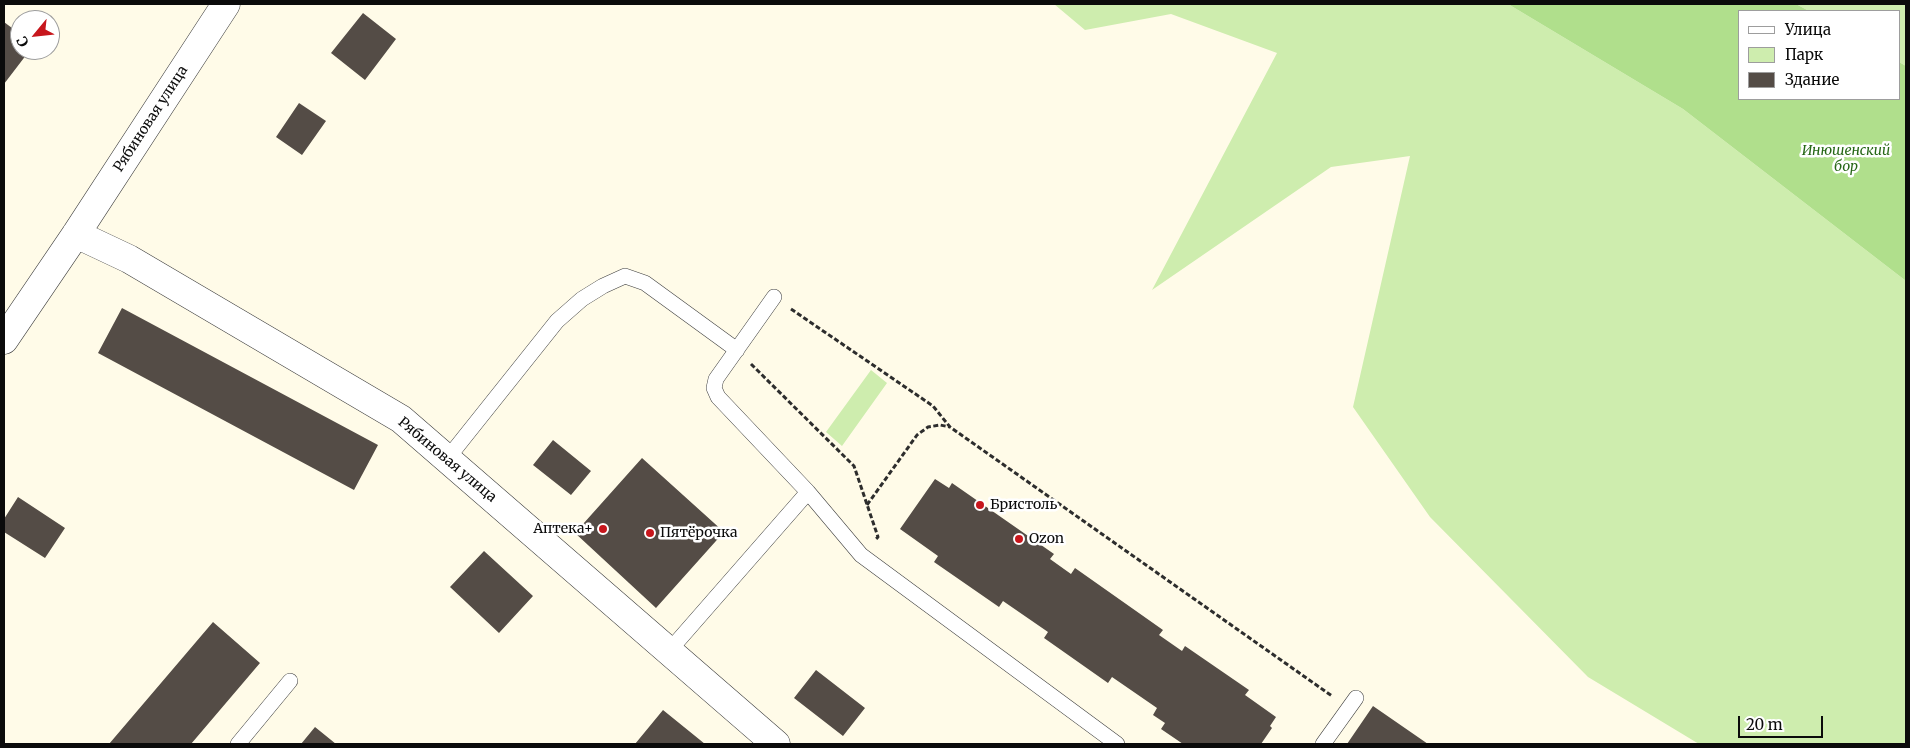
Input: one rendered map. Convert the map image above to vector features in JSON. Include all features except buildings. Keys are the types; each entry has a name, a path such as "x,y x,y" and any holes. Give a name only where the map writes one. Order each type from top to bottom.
{"street":[{"name":"Рябиновая улица","path":"4,340 76,234 226,4"},
{"name":"Рябиновая улица","path":"76,234 129,259 401,419 776,744"}],"lane":[{"path":"447,459 557,321 582,299 603,286 625,276 645,283 737,350"},
{"path":"774,297 716,379 714,388 718,396 808,492 861,555 1116,744"},
{"path":"669,651 808,492"},
{"path":"238,744 290,681"},
{"path":"1323,744 1353,703"}],"path":[{"path":"805,318 933,406 950,427 1353,703"},
{"path":"751,364 854,466 878,537 861,555"},
{"path":"867,505 917,435 928,428 950,427"}],"green space":[{"path":"1054,4 1508,4 1683,109 1906,281 1906,744 1699,744 1588,677 1430,517 1353,407 1410,156 1331,167 1152,290 1277,53 1171,14 1085,30"},
{"name":"Инюшенский бор","path":"1508,4 1796,4 1807,10 1738,10 1738,100 1900,100 1900,63 1906,66 1906,281 1683,109"},
{"path":"1796,4 1906,4 1906,66 1900,63 1900,10 1807,10"},
{"path":"871,370 887,383 842,446 826,432"}],"place":[{"name":"Бристоль","path":"980,505"},
{"name":"Аптека+","path":"603,529"},
{"name":"Пятёрочка","path":"650,533"},
{"name":"Ozon","path":"1019,539"}]}
